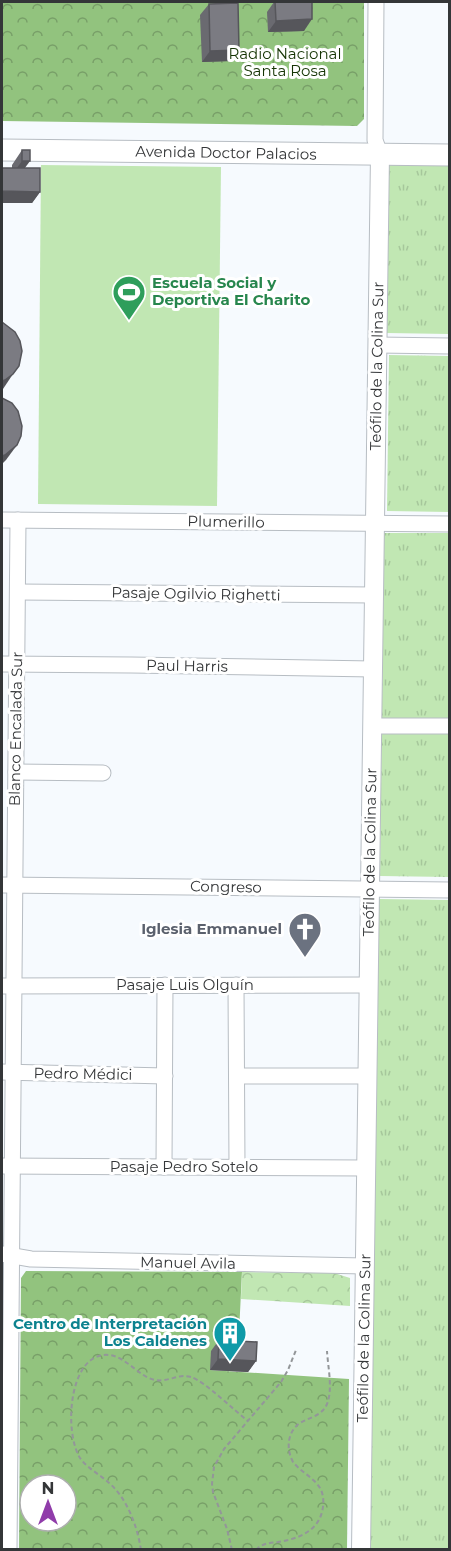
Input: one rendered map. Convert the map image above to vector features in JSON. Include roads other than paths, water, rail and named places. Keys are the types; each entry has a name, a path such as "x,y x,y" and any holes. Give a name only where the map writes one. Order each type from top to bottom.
{"main road":[{"name":"Avenida Doctor Palacios","path":"2,136 378,147 450,155"},
{"name":"Avenida Doctor Palacios","path":"2,150 378,147 450,141"}],"street":[{"path":"376,2 378,147"},
{"name":"Teófilo de la Colina Sur","path":"361,1550 378,147"},
{"path":"377,345 450,346"},
{"name":"Plumerillo","path":"2,520 450,524"},
{"name":"Blanco Encalada Sur","path":"9,1550 6,1415 8,885 16,772 9,664 18,592 18,520"},
{"name":"Pasaje Ogilvio Righetti","path":"18,592 374,595"},
{"name":"Paul Harris","path":"9,664 373,669"},
{"path":"372,726 450,726"},
{"path":"16,772 103,773"},
{"name":"Congreso","path":"8,885 450,890"},
{"name":"Pasaje Luis Olguín","path":"8,986 369,984"},
{"path":"236,985 237,1167"},
{"path":"164,1167 165,986"},
{"name":"Pedro Médici","path":"7,1072 165,1076"},
{"path":"237,1076 367,1076"},
{"name":"Pasaje Pedro Sotelo","path":"7,1166 366,1168"},
{"name":"Manuel Avila","path":"6,1255 31,1259 365,1266"}],"place":[{"name":"Escuela Social y Deportiva El Charito","path":"129,321"},
{"name":"Iglesia Emmanuel","path":"305,958"},
{"name":"Centro de Interpretación Los Caldenes","path":"230,1362"}],"park label":[{"name":"Radio Nacional Santa Rosa","path":"285,62"}]}
